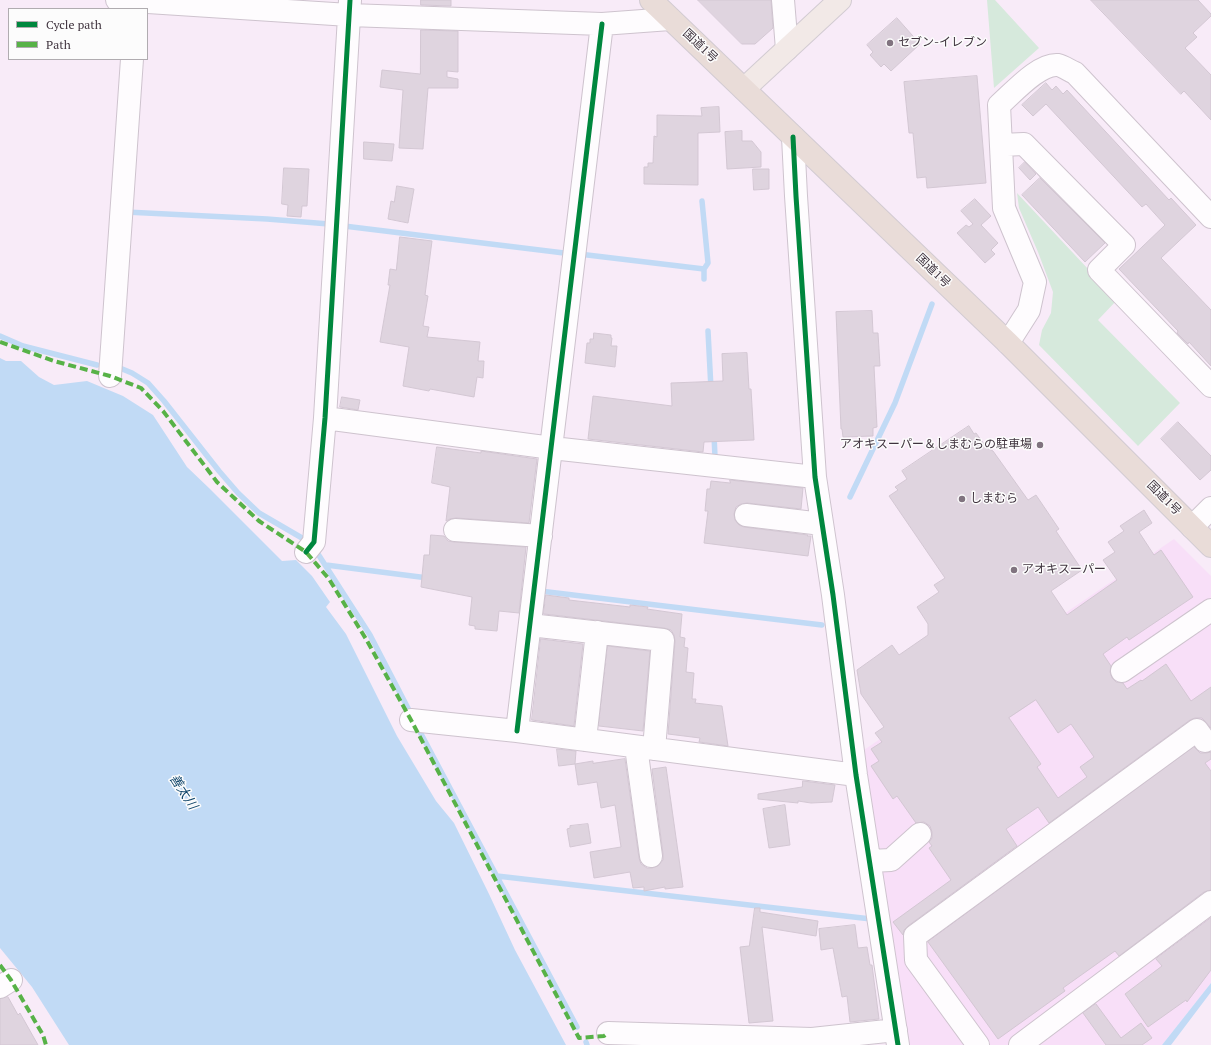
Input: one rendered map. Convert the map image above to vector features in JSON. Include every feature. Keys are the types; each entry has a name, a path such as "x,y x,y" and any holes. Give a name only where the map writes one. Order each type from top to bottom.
{"highway":[{"name":"国道1号","path":"651,0 1008,343 1211,546"}],"main road":[{"path":"744,89 840,0"}],"street":[{"path":"783,0 787,49"},
{"path":"131,3 349,7 602,24 670,18"},
{"path":"306,552 314,542 325,418 349,7"},
{"path":"517,731 602,24"},
{"path":"110,376 132,60"},
{"path":"1008,343 1029,310 1035,282 1004,208 999,105 1035,73 1048,66 1059,65 1074,74 1211,217"},
{"path":"608,1033 812,1039 897,1038 856,775 816,477 793,137"},
{"path":"1001,145 1024,144 1124,245 1099,270 1211,386"},
{"path":"325,418 552,448 816,477"},
{"path":"1192,527 1211,508"},
{"path":"746,515 822,524"},
{"path":"455,530 541,536"},
{"path":"1122,671 1211,610"},
{"path":"530,625 663,640 645,748 651,856"},
{"path":"585,740 597,632"},
{"path":"411,720 517,731 856,775"},
{"path":"978,1045 916,960 915,936 1197,730 1205,741"},
{"path":"870,861 891,860 920,834"},
{"path":"1020,1045 1211,902"}],"shaded area":[{"path":"1174,539 1211,576 1211,983 1162,1045 904,1045 861,752"}],"green space":[{"path":"987,0 995,0 1039,48 994,88"},
{"path":"1017,193 1117,300 1098,320 1180,403 1138,446 1039,345 1042,330 1051,313 1053,292 1019,208"}],"water":[{"name":"善太川","path":"0,358 6,361 21,361 39,377 54,385 87,381 123,396 153,415 187,467 282,561 296,560 312,576 330,602 326,607 346,634 397,736 436,801 454,823 515,950 566,1045 69,1045 32,987 0,948"},
{"path":"1211,983 1211,992 1171,1045 1162,1045"}],"building":[{"path":"421,0 451,0 451,6 421,5"},
{"path":"698,0 771,0 773,28 755,44 742,44"},
{"path":"1091,0 1198,0 1211,14 1211,16 1193,33 1197,37 1185,48 1211,75 1211,120 1184,91 1181,94"},
{"path":"897,18 920,44 891,71 884,64 881,67 870,55 873,52 867,45"},
{"path":"421,30 458,31 458,72 447,71 447,77 458,79 458,88 428,88 423,149 399,148 403,90 380,87 382,70 420,74"},
{"path":"977,76 986,183 927,188 926,177 917,178 913,133 909,133 904,82"},
{"path":"1046,83 1052,90 1056,86 1063,94 1067,90 1169,200 1171,198 1196,225 1161,258 1211,310 1211,366 1189,342 1188,344 1177,333 1178,331 1119,269 1165,225 1146,204 1142,207 1046,104 1033,116 1022,105"},
{"path":"719,107 720,132 698,133 698,185 644,184 644,167 648,167 648,163 653,163 654,136 657,137 657,115 702,116 701,108"},
{"path":"742,131 742,141 752,141 761,152 761,167 727,169 725,132"},
{"path":"364,142 394,144 392,161 364,159"},
{"path":"1025,162 1036,174 1030,180 1019,168"},
{"path":"284,168 309,169 307,206 302,206 301,217 287,216 288,205 282,204"},
{"path":"753,169 769,169 769,189 754,190"},
{"path":"1040,178 1105,243 1085,262 1022,195"},
{"path":"397,186 414,189 408,223 388,219 391,201 394,202"},
{"path":"975,199 991,216 981,225 998,243 991,250 995,254 985,263 957,233 966,225 969,227 973,224 961,211"},
{"path":"400,237 432,241 425,295 428,296 423,326 429,327 427,337 480,342 478,361 484,361 483,378 477,377 474,397 403,386 409,347 380,342 390,285 388,285 390,269 396,270"},
{"path":"872,311 873,333 878,333 880,366 874,366 877,427 873,428 873,436 843,437 841,429 836,312"},
{"path":"594,333 611,335 611,346 617,346 615,367 585,363 587,343 590,343 590,339 593,339"},
{"path":"747,353 754,440 704,442 703,452 588,439 593,396 672,406 671,383 723,381 722,354"},
{"path":"342,397 360,400 358,410 340,407"},
{"path":"1178,422 1211,456 1211,470 1200,480 1161,439"},
{"path":"969,426 987,448 993,451 1028,500 1036,495 1059,529 1056,531 1082,570 1051,591 1067,615 1117,580 1103,560 1115,552 1108,542 1124,531 1120,526 1144,510 1152,523 1139,532 1154,555 1161,550 1193,597 1129,640 1127,637 1103,654 1111,666 1110,672 1112,678 1116,682 1123,683 1127,689 1141,680 1142,681 1166,664 1191,701 1211,687 1211,728 1202,718 1190,720 1049,823 1038,807 1006,829 1017,846 908,926 904,930 903,935 893,922 951,880 929,848 932,846 929,842 932,838 930,826 924,822 916,823 897,796 893,799 871,766 879,761 871,749 882,742 875,733 884,727 861,694 857,670 892,645 899,655 928,635 928,624 917,607 939,592 934,585 945,578 889,496 898,490 895,487 907,479 902,471","holes":["1036,700 1058,733 1071,724 1094,757 1080,767 1087,777 1058,798 1037,767 1041,764 1009,718"]},
{"path":"437,447 481,453 481,451 537,459 529,523 456,518 446,521 450,487 432,483"},
{"path":"730,480 803,488 801,509 747,503 736,507 734,514 735,520 739,525 744,527 811,536 808,556 704,543 708,511 705,511 707,489 710,489 711,481 730,483"},
{"path":"431,535 444,536 448,541 454,542 526,547 519,613 499,611 497,631 475,629 475,626 469,625 472,597 421,587 424,555 429,555"},
{"path":"546,595 569,598 569,600 630,607 630,605 648,607 647,609 682,614 680,637 685,638 684,647 688,648 686,672 694,673 692,699 696,699 695,703 722,706 728,746 699,742 700,738 668,734 675,641 671,630 544,614"},
{"path":"541,639 583,644 574,726 532,720"},
{"path":"608,646 650,651 643,731 599,726"},
{"path":"1194,747 1200,753 1211,752 1211,759 1205,763 1211,771 1211,890 1204,892 1119,956 1115,951 1063,988 1065,991 998,1039 928,942"},
{"path":"557,749 576,751 575,764 559,766"},
{"path":"625,759 639,858 641,864 647,868 658,866 663,860 652,769 666,767 683,887 665,889 665,887 644,891 644,887 633,888 630,872 594,878 590,852 621,847 615,805 601,808 597,782 578,785 575,764"},
{"path":"803,781 835,785 832,802 811,803 798,801 798,803 758,799 758,794 802,787"},
{"path":"785,805 790,845 769,848 763,809"},
{"path":"588,824 591,843 570,847 567,829 570,828 570,826"},
{"path":"755,908 760,908 760,912 818,921 816,936 762,927 773,1021 749,1023 740,947 749,946"},
{"path":"1211,918 1211,970 1187,1002 1186,1000 1148,1027 1125,994 1162,966 1156,959"},
{"path":"855,925 858,948 867,947 870,965 872,965 879,1019 850,1022 847,996 842,997 833,948 821,950 819,929"},
{"path":"8,997 18,1015 20,1013 38,1045 0,1045 0,999"},
{"path":"1096,1004 1121,1038 1141,1023 1152,1038 1142,1045 1106,1045 1083,1013"}],"waterway":[{"path":"702,201 708,263 704,269"},
{"path":"126,212 267,219 329,224"},
{"path":"344,226 564,253"},
{"path":"579,254 704,269 704,279"},
{"path":"850,497 895,403 932,304"},
{"path":"708,331 711,389"},
{"path":"0,336 23,346 97,365"},
{"path":"115,366 132,373 148,383 219,471 238,493 259,513 302,538"},
{"path":"714,435 715,457"},
{"path":"318,554 370,635 411,714"},
{"path":"326,565 428,578"},
{"path":"540,591 822,625"},
{"path":"419,730 577,1027"},
{"path":"497,876 871,919"}],"marked path":[{"path":"0,342 54,361 110,376 141,388 163,411 217,482 259,521 306,552 329,579 366,639 411,720 579,1038 604,1036 608,1033"},
{"path":"0,965 11,980 43,1035 46,1045"}],"cycle path":[{"path":"306,552 314,542 325,418 350,0"},
{"path":"517,731 602,24"},
{"path":"793,137 815,477 833,595 856,775 898,1045"}],"place":[{"name":"セブン-イレブン","path":"890,43"},
{"name":"アオキスーパー＆しまむらの駐車場","path":"1040,445"},
{"name":"しまむら","path":"962,499"},
{"name":"アオキスーパー","path":"1014,570"}]}
